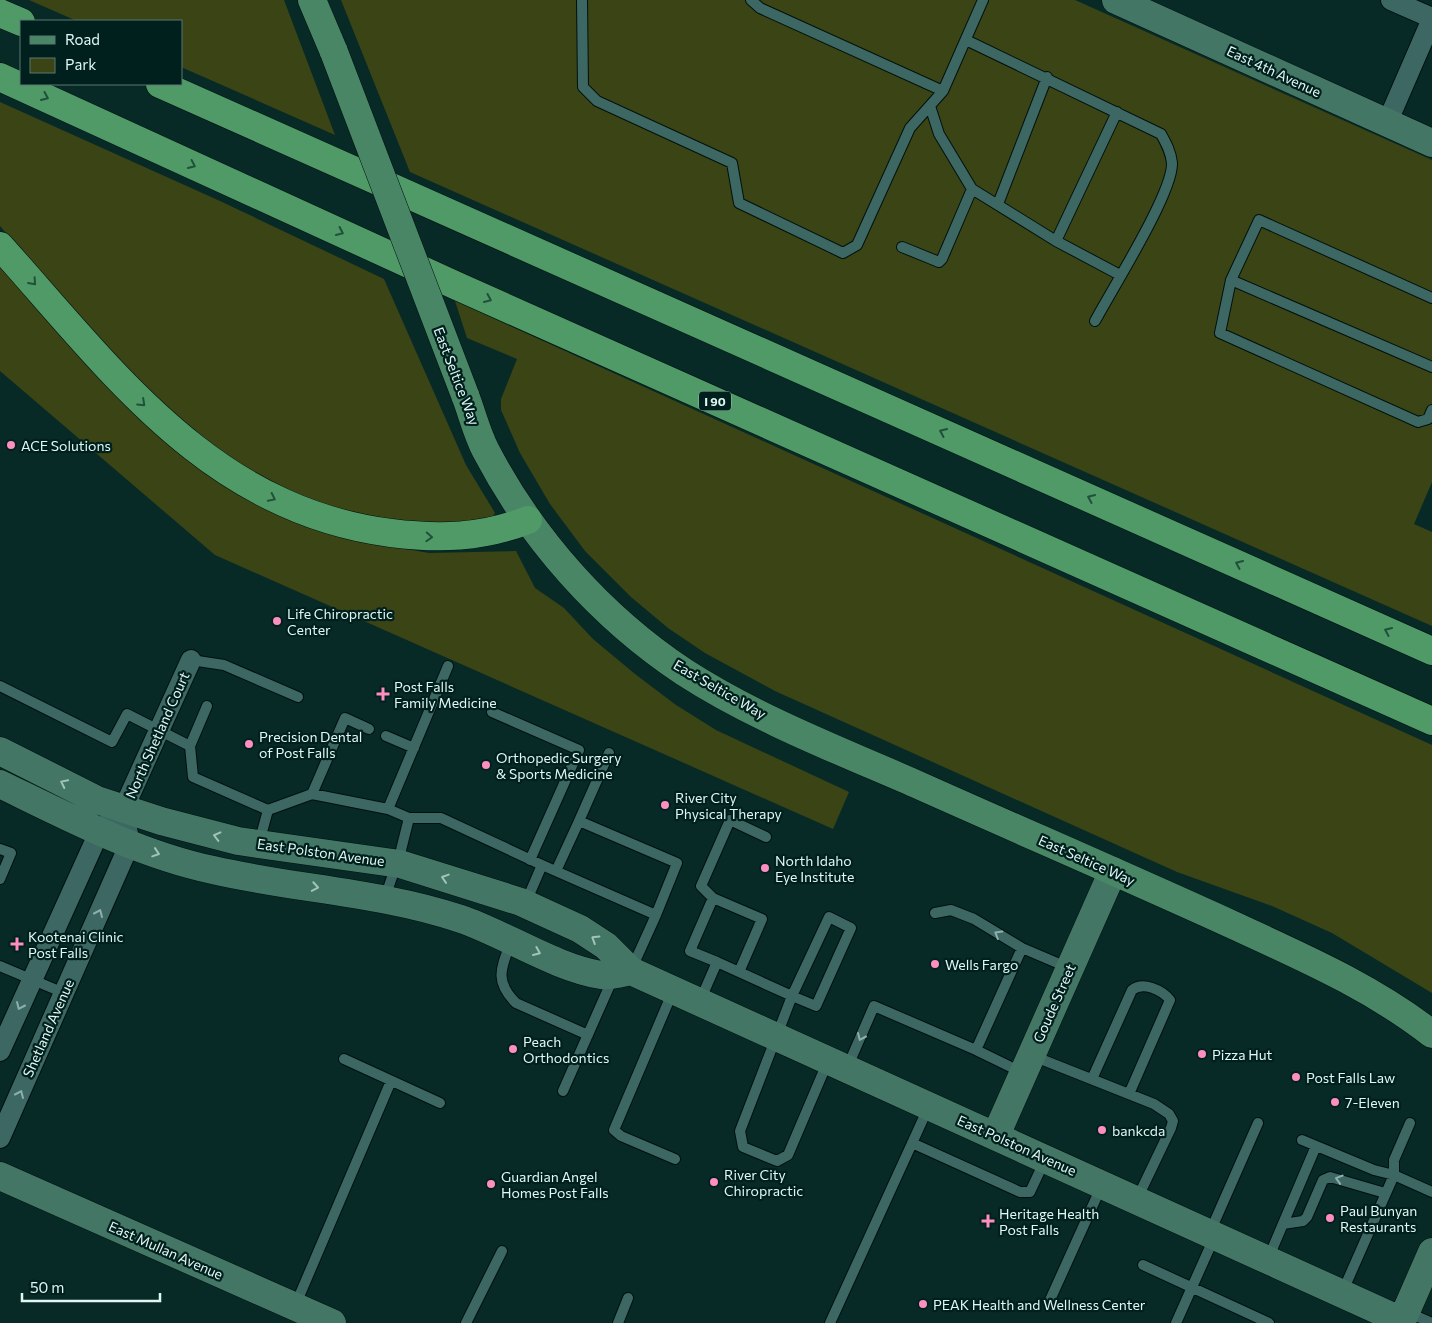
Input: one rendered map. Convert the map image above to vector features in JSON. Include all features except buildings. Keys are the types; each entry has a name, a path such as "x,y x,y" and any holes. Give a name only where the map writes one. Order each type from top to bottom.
{"highway":[{"path":"0,13 20,22"},
{"name":"I 90","path":"0,77 457,286 1432,721"},
{"path":"162,85 1432,651"},
{"path":"0,246 137,399 205,458 247,486 292,508 333,521 369,530 424,537 481,534 528,520"}],"main road":[{"name":"East Seltice Way","path":"312,0 334,52 485,449 528,520 561,563 614,616 684,671 745,706 1335,972 1402,1012 1432,1034"}],"street":[{"name":"East 4th Avenue","path":"1116,0 1432,143"},
{"path":"1387,123 1432,18 1391,0"},
{"name":"North Shetland Court","path":"123,810 191,660"},
{"name":"East Polston Avenue","path":"0,751 97,800 123,810 238,841 397,863 525,904 580,930 606,946 623,973"},
{"name":"East Polston Avenue","path":"0,784 153,852 213,870 384,899 461,919 570,966 601,975 623,973 674,990 1046,1157 1342,1293 1403,1318"},
{"path":"0,1051 100,830 123,810 130,843"},
{"name":"Shetland Avenue","path":"0,1138 130,843"},
{"name":"Goude Street","path":"996,1135 1113,872"},
{"name":"East Mullan Avenue","path":"0,1176 332,1323"},
{"path":"1403,1318 1432,1252"}],"lane":[{"path":"582,0 583,87 597,102 732,163 739,203 843,253 857,245 910,128 943,90 983,0"},
{"path":"750,0 760,8 943,90"},
{"path":"966,40 1047,77 1161,134 1168,147 1172,164 1164,195 1095,321"},
{"path":"998,204 1047,77"},
{"path":"930,106 938,134 972,189 1056,241 1120,275"},
{"path":"1056,241 1117,112"},
{"path":"902,246 939,262 972,189"},
{"path":"1432,298 1259,220 1231,280 1220,333 1418,422 1428,419 1432,410"},
{"path":"1231,280 1432,367"},
{"path":"191,660 224,665 298,698"},
{"path":"388,809 448,666"},
{"path":"0,686 112,742 127,714 190,746"},
{"path":"207,706 190,746 193,777 268,810 312,794 388,809 409,818 441,818 530,860 656,915"},
{"path":"492,712 579,750 530,860"},
{"path":"312,794 345,718 369,729"},
{"path":"386,736 414,748"},
{"path":"556,871 609,753"},
{"path":"259,843 268,810"},
{"path":"384,899 397,863 409,818"},
{"path":"739,972 762,919 713,898 701,886 730,820 766,837"},
{"path":"563,1091 588,1035 656,915 677,864 579,821"},
{"path":"0,849 11,854 0,879"},
{"path":"525,904 542,865"},
{"path":"713,898 690,950 792,996 816,1006 851,928 828,918 792,996 775,1036 740,1130 743,1147 777,1161 788,1155 838,1064 874,1006 976,1050 1092,1079 1154,1104 1169,1114 1173,1121 1137,1199"},
{"path":"936,913 951,910 966,916 1022,948 1070,969"},
{"path":"512,941 502,966 501,977 509,996 516,1003 588,1035"},
{"path":"976,1050 1022,948"},
{"path":"700,1002 717,962"},
{"path":"0,966 64,993"},
{"path":"1092,1079 1132,990 1138,985 1144,985 1165,994 1170,1000 1129,1094"},
{"path":"674,990 614,1130 620,1136 675,1159"},
{"path":"344,1059 440,1103"},
{"path":"294,1307 391,1081"},
{"path":"830,1323 929,1106"},
{"path":"1176,1323 1258,1123"},
{"path":"1342,1293 1394,1175 1394,1160 1410,1123"},
{"path":"1302,1140 1374,1170 1394,1175 1432,1192"},
{"path":"912,1143 1020,1192 1027,1193 1030,1192 1046,1157"},
{"path":"1268,1259 1316,1146"},
{"path":"1283,1224 1302,1221 1307,1217 1323,1180 1330,1177 1385,1193"},
{"path":"1050,1300 1103,1183"},
{"path":"466,1323 502,1251"},
{"path":"1142,1265 1269,1323"},
{"path":"618,1323 628,1298"},
{"path":"1403,1318 1432,1323"}],"green space":[{"path":"29,0 284,0 335,135 182,67 182,20 75,20"},
{"path":"341,0 1075,0 1432,160 1432,482 1414,524 1432,532 1432,626 410,172"},
{"path":"0,102 220,201 384,279 466,465 495,513 492,518 472,532 341,511 288,492 207,445 126,372 0,226"},
{"path":"0,265 139,415 174,449 219,482 311,526 372,543 429,553 516,551 535,588 564,608 593,639 676,705 716,730 849,792 833,829 215,555 0,371"},
{"path":"455,301 1432,745 1432,993 1332,933 1272,906 1177,872 775,691 705,653 668,628 631,597 585,551 550,504 520,453 501,410 501,399 517,359 467,338"}],"place":[{"name":"ACE Solutions","path":"11,445"},
{"name":"Life Chiropractic Center","path":"277,621"},
{"name":"Post Falls Family Medicine","path":"383,694"},
{"name":"Precision Dental of Post Falls","path":"249,744"},
{"name":"Orthopedic Surgery & Sports Medicine","path":"486,765"},
{"name":"River City Physical Therapy","path":"665,805"},
{"name":"North Idaho Eye Institute","path":"765,868"},
{"name":"Kootenai Clinic Post Falls","path":"17,944"},
{"name":"Wells Fargo","path":"935,964"},
{"name":"Peach Orthodontics","path":"513,1049"},
{"name":"Pizza Hut","path":"1202,1054"},
{"name":"Post Falls Law","path":"1296,1077"},
{"name":"7-Eleven","path":"1335,1102"},
{"name":"bankcda","path":"1102,1130"},
{"name":"River City Chiropractic","path":"714,1182"},
{"name":"Guardian Angel Homes Post Falls","path":"491,1184"},
{"name":"Paul Bunyan Restaurants","path":"1330,1218"},
{"name":"Heritage Health Post Falls","path":"988,1221"},
{"name":"PEAK Health and Wellness Center","path":"923,1304"}]}
